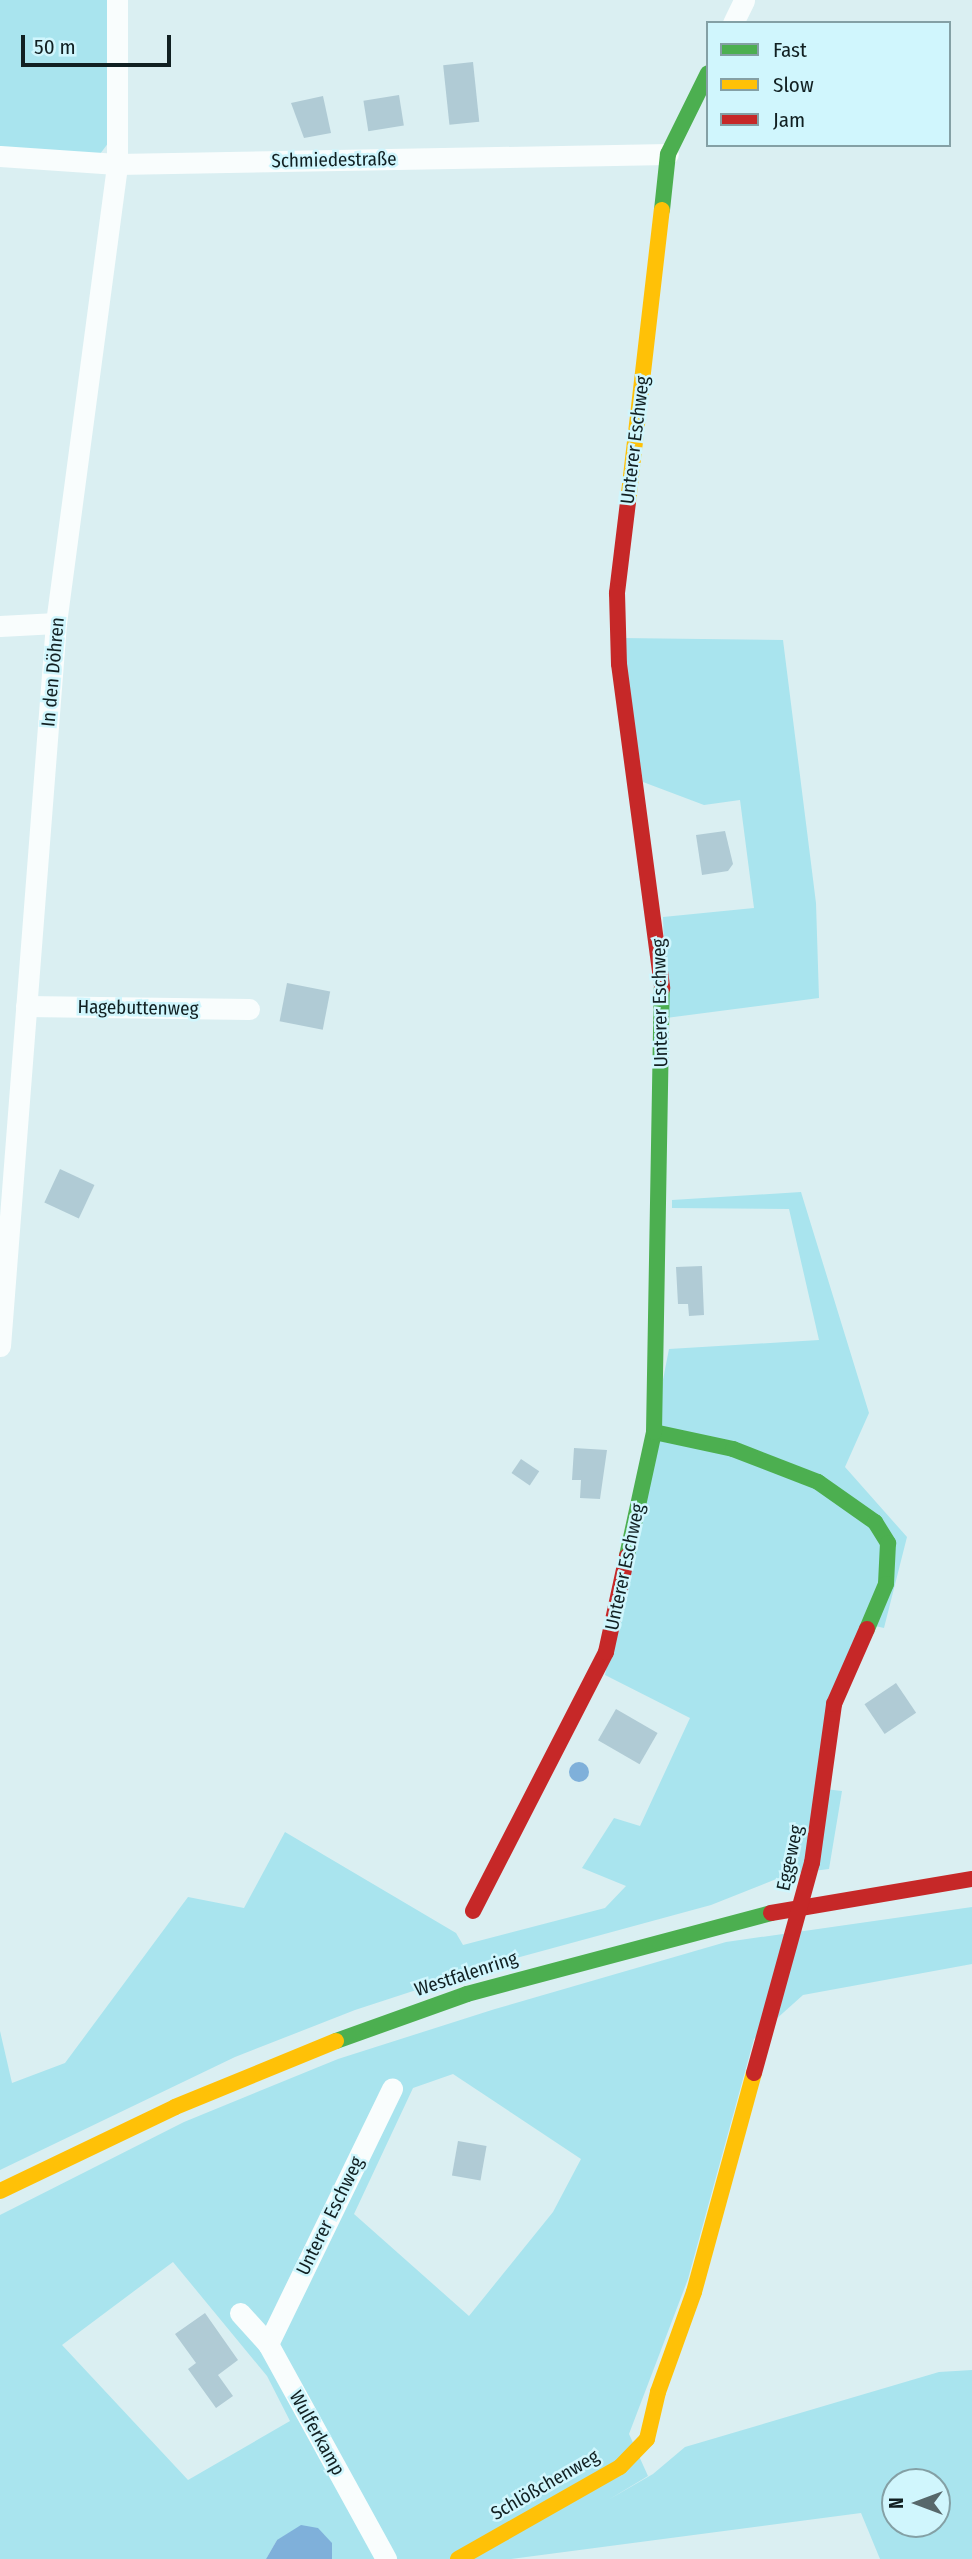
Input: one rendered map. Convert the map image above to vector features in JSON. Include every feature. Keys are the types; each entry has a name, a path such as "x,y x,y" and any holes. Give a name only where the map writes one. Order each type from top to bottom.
{"street":[{"name":"In den Döhren","path":"0,1346 56,622 117,164 117,0"},
{"path":"734,21 744,0"},
{"name":"Unterer Eschweg","path":"473,1911 606,1652 654,1432 662,964 617,628 668,154 706,77"},
{"name":"Schmiedestraße","path":"0,156 117,164 668,154"},
{"path":"0,626 56,622"},
{"name":"Hagebuttenweg","path":"26,1006 250,1009"},
{"name":"Eggeweg","path":"647,2440 761,2057 812,1863 834,1704 886,1584 888,1543 875,1522 818,1482 733,1449 654,1432"},
{"name":"Westfalenring","path":"0,2190 175,2107 309,2050 467,1994 786,1909 972,1879"},
{"name":"Unterer Eschweg","path":"268,2344 392,2089"},
{"name":"Wulferkamp","path":"240,2313 268,2344 386,2559"},
{"name":"Schlößchenweg","path":"458,2559 620,2467 647,2440"}],"shaded area":[{"path":"0,0 110,0 109,142 100,154 0,147"},
{"path":"621,638 783,640 816,903 819,998 666,1018 663,917 754,908 740,800 704,805 643,782"},
{"path":"801,1192 869,1413 845,1467 907,1537 884,1628 862,1623 816,1788 842,1791 829,1869 789,1874 711,1905 505,1961 355,2010 235,2057 0,2170 0,2031 12,2083 65,2063 188,1897 244,1908 285,1832 456,1933 463,1945 605,1908 626,1886 582,1868 614,1818 640,1826 690,1718 605,1675 669,1349 819,1340 789,1209 672,1208 672,1200"},
{"path":"575,1762 583,1762 589,1772 583,1782 575,1782 569,1776 569,1768"},
{"path":"972,1907 972,1964 803,1995 754,2039 688,2279 629,2434 648,2476 608,2500 653,2474 685,2447 939,2372 972,2370 972,2559 880,2559 861,2513 511,2559 332,2559 332,2543 277,2540 266,2559 0,2559 0,2215 184,2122 338,2059 495,2009 726,1942","holes":["453,2074 581,2159 553,2212 469,2316 354,2214 413,2088","173,2262 267,2376 290,2421 188,2480 62,2345"]},
{"path":"301,2525 318,2528 332,2543 332,2559 266,2559 277,2540"}],"building":[{"path":"473,62 479,122 449,125 443,65"},
{"path":"399,95 404,126 368,131 363,101"},
{"path":"323,96 331,133 304,138 291,103"},
{"path":"725,831 733,864 728,871 702,875 696,835"},
{"path":"287,983 330,991 323,1030 280,1021"},
{"path":"60,1169 94,1185 79,1219 44,1203"},
{"path":"702,1266 704,1315 689,1316 688,1304 678,1304 676,1267"},
{"path":"574,1448 607,1450 600,1499 580,1498 581,1480 572,1480"},
{"path":"521,1459 539,1471 530,1485 511,1473"},
{"path":"896,1683 916,1713 885,1734 864,1704"},
{"path":"616,1709 658,1733 640,1764 598,1740"},
{"path":"458,2141 487,2146 480,2181 452,2175"},
{"path":"205,2313 238,2360 218,2375 233,2396 216,2408 188,2369 196,2363 175,2334"}],"traffic: fast":[{"path":"662,210 668,154 706,77"},
{"path":"627,1556 654,1432 662,988"},
{"path":"654,1432 733,1449 818,1482 875,1522 888,1543 886,1584 867,1629"},
{"path":"336,2041 467,1994 771,1913"}],"traffic: slow":[{"path":"628,502 662,210"},
{"path":"0,2191 175,2107 336,2041"},
{"path":"458,2559 620,2467 647,2439 658,2392 694,2292 754,2073"}],"traffic: jam":[{"path":"628,502 617,593 619,664 662,988"},
{"path":"473,1911 606,1652 627,1556"},
{"path":"754,2073 812,1863 834,1704 867,1629"},
{"path":"771,1913 972,1879"}]}
